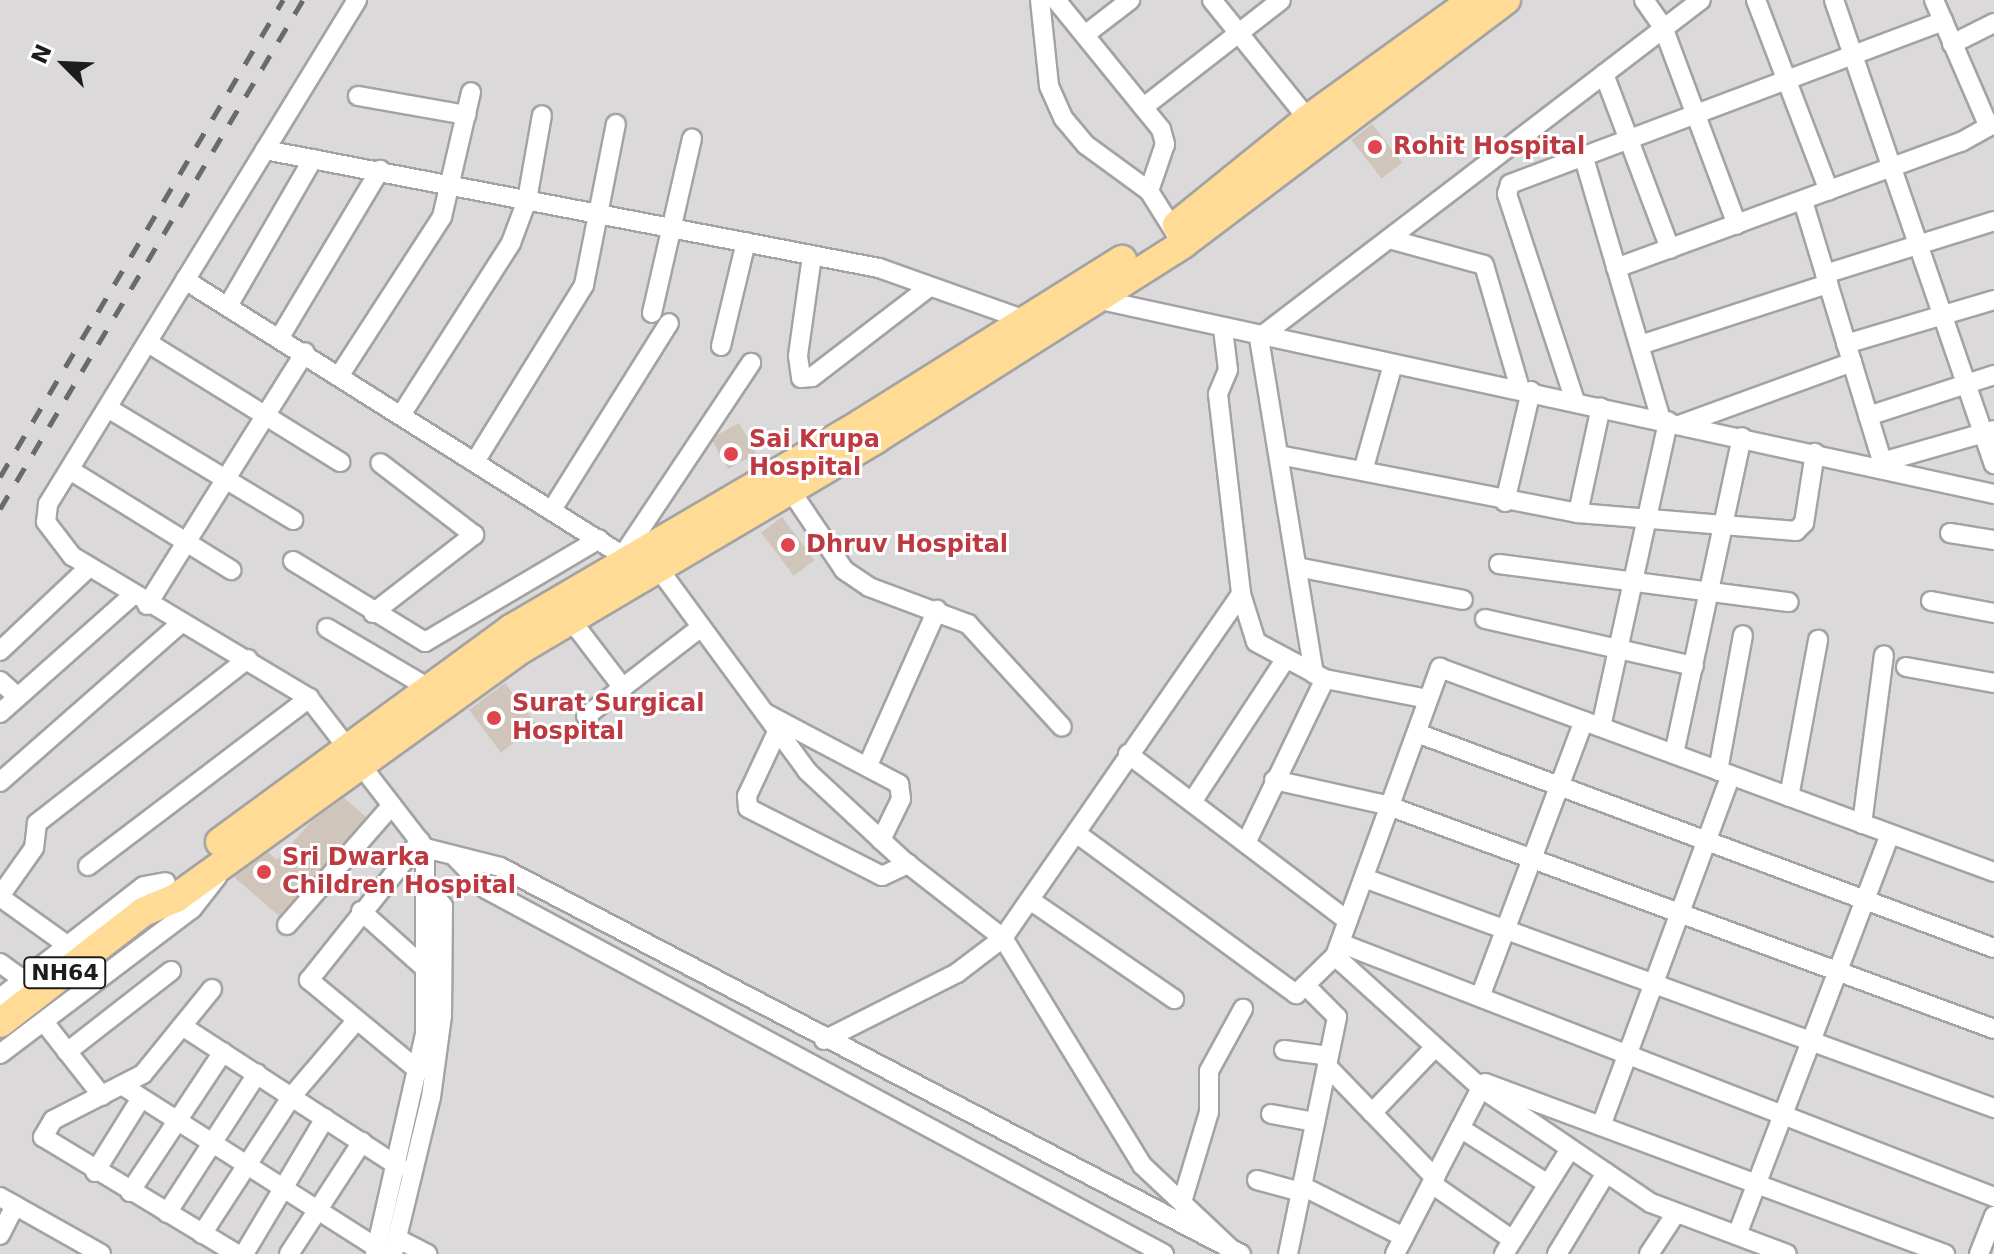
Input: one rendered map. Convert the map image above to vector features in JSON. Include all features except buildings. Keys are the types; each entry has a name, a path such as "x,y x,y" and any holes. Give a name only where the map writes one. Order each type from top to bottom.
{"main road":[{"name":"NH64","path":"136,917 176,898 237,852 357,755 429,688 1025,320 1177,236 1308,119 1473,0"},
{"name":"NH64","path":"0,1023 136,917 166,882 357,755 571,620 638,558 791,491 1096,299 1177,236 1506,0"}],"street":[{"path":"357,0 185,280 111,410 48,504 46,522 89,567 309,698 357,755 422,844 456,858 500,867 824,1040 1235,1250"},
{"path":"1040,0 1049,86 1064,119 1086,145 1149,191 1177,236"},
{"path":"1056,0 1145,106 1165,137 1149,191"},
{"path":"1086,34 1130,0"},
{"path":"1212,0 1308,119"},
{"path":"1145,106 1281,0"},
{"path":"1644,0 1663,27 1737,225"},
{"path":"1259,338 1701,0"},
{"path":"1756,0 1829,191"},
{"path":"1834,0 1965,383 1988,432 1994,464"},
{"path":"1616,268 1892,168 1992,125 1934,0"},
{"path":"1575,401 1507,190 1943,21"},
{"path":"1952,44 1994,23"},
{"path":"1604,74 1670,249"},
{"path":"341,373 437,225 452,185 471,92"},
{"path":"358,96 466,115"},
{"path":"403,412 507,252 527,200 542,115"},
{"path":"476,460 584,285 616,124"},
{"path":"652,313 692,139"},
{"path":"265,150 879,268 928,288 1025,320"},
{"path":"1480,997 1560,786 1593,724 1619,649 1670,422 1640,345 1584,158"},
{"path":"228,306 313,159"},
{"path":"280,337 380,170"},
{"path":"1803,201 1883,465"},
{"path":"1640,345 1918,244 1994,221"},
{"path":"1389,239 1484,265 1526,390 1505,502"},
{"path":"721,346 746,242"},
{"path":"812,256 798,356 801,378 812,377 928,288"},
{"path":"185,280 341,373 599,539 638,558 701,627 807,771 908,864 1003,938 1142,1165 1235,1250"},
{"path":"1096,299 1259,338 1883,465 1994,494"},
{"path":"1670,422 1942,315 1994,300"},
{"path":"553,508 669,323"},
{"path":"1223,329 1228,370 1218,394 1241,594 1256,642 1320,676 1428,699"},
{"path":"1246,843 1320,676 1297,567 1259,338"},
{"path":"150,344 340,462"},
{"path":"0,713 140,600 186,543 305,352"},
{"path":"638,558 751,363"},
{"path":"1363,471 1393,364"},
{"path":"1868,416 1994,375"},
{"path":"1578,513 1601,407"},
{"path":"111,410 293,520"},
{"path":"1883,465 1988,432"},
{"path":"1674,754 1725,528 1742,437"},
{"path":"1279,455 1505,502 1578,513 1725,528 1800,529 1815,453"},
{"path":"373,613 474,535 380,463"},
{"path":"70,470 231,570"},
{"path":"791,491 844,570 869,587 937,610 976,631 1062,727"},
{"path":"1950,533 1994,540"},
{"path":"293,561 415,639 430,641 599,539"},
{"path":"1499,564 1789,602"},
{"path":"0,651 89,567"},
{"path":"1297,567 1463,600"},
{"path":"824,1040 957,973 1003,938 1241,594"},
{"path":"1931,601 1994,613"},
{"path":"868,765 937,610"},
{"path":"1485,619 1694,666"},
{"path":"571,620 623,688"},
{"path":"0,782 181,623"},
{"path":"586,716 701,627"},
{"path":"327,628 429,688"},
{"path":"1601,1126 1706,841 1724,773 1743,635"},
{"path":"1789,797 1818,640"},
{"path":"1862,824 1884,655"},
{"path":"67,945 0,896 34,848 37,823 248,659"},
{"path":"1192,802 1285,660"},
{"path":"1906,667 1994,683"},
{"path":"1076,833 1296,994 1337,950 1364,878 1386,805 1417,733 1440,668 1994,872"},
{"path":"0,681 18,697"},
{"path":"88,866 309,698"},
{"path":"763,712 868,765 901,789 881,840"},
{"path":"777,732 747,796 748,808 882,876 891,877 908,864"},
{"path":"1417,733 1994,948"},
{"path":"1128,754 1348,921"},
{"path":"1274,780 1386,805 1994,1029"},
{"path":"287,925 392,805"},
{"path":"1741,1243 1756,1184 1890,834"},
{"path":"386,1249 419,1071 428,971 427,886 422,844"},
{"path":"419,1071 315,990 309,976 361,911 422,844"},
{"path":"0,1054 192,909 237,852"},
{"path":"456,858 486,889 1164,1254"},
{"path":"1364,878 1994,1108"},
{"path":"0,998 144,886 166,882"},
{"path":"386,1249 431,1097 442,1016 443,906 427,886"},
{"path":"1030,900 1174,999"},
{"path":"361,911 428,971"},
{"path":"1337,950 1480,997 1994,1197"},
{"path":"1337,950 1474,1082 1570,1149 1676,1213 1741,1243 1787,1254"},
{"path":"0,963 23,980"},
{"path":"67,1052 171,971"},
{"path":"1288,1254 1337,1017 1305,985"},
{"path":"212,989 150,1066 123,1086 53,1120 44,1132 48,1143 237,1254"},
{"path":"1182,1202 1209,1112 1209,1071 1243,1009"},
{"path":"202,1234 292,1096 356,1021"},
{"path":"44,1022 102,1096"},
{"path":"182,1026 399,1167"},
{"path":"1372,1113 1435,1047"},
{"path":"1284,1050 1328,1061 1434,1181 1509,1247 1570,1149"},
{"path":"130,1192 223,1052"},
{"path":"167,1213 257,1074"},
{"path":"1474,1082 1945,1254"},
{"path":"1257,1180 1301,1189 1401,1248 1460,1128 1474,1082"},
{"path":"123,1086 283,1188 386,1249 427,1254"},
{"path":"95,1172 141,1098"},
{"path":"1271,1114 1315,1122"},
{"path":"244,1254 325,1118"},
{"path":"1460,1128 1548,1184"},
{"path":"289,1254 362,1142"},
{"path":"1557,1254 1606,1173"},
{"path":"0,1235 8,1202 96,1253"},
{"path":"1649,1254 1676,1213"},
{"path":"1979,1254 1994,1216"}],"shaded area":[{"path":"0,0 1994,0 1994,1254 0,1254"}],"railway":[{"path":"0,477 283,0"},
{"path":"0,509 303,0"}],"place":[{"name":"Rohit Hospital","path":"1375,147"},
{"name":"Sai Krupa Hospital","path":"731,454"},
{"name":"Dhruv Hospital","path":"788,545"},
{"name":"Surat Surgical Hospital","path":"494,718"},
{"name":"Sri Dwarka Children Hospital","path":"264,872"}]}
